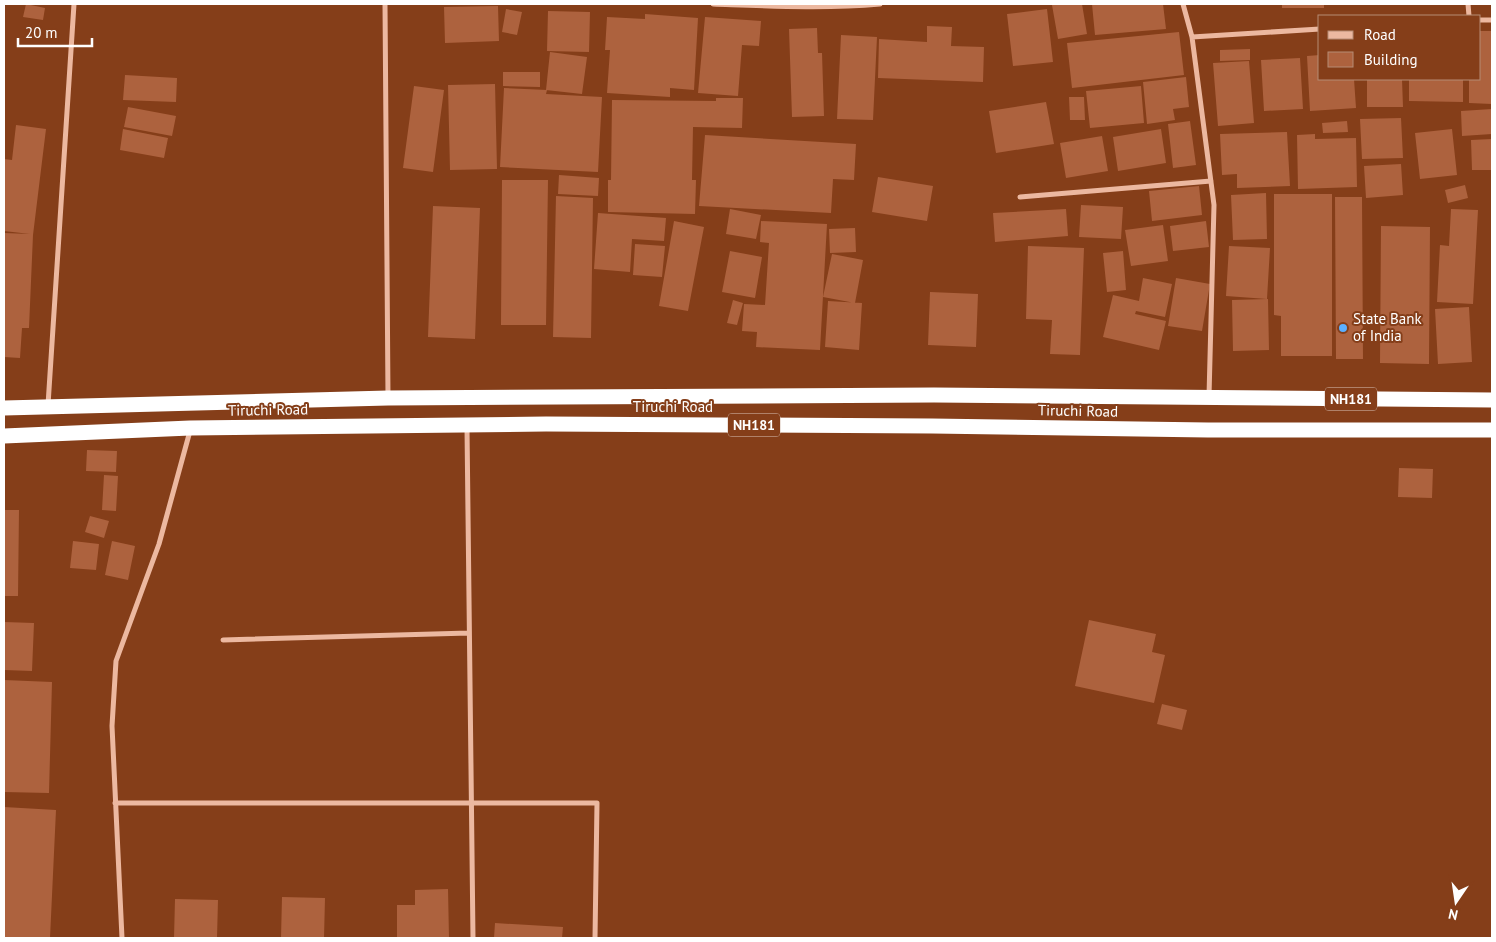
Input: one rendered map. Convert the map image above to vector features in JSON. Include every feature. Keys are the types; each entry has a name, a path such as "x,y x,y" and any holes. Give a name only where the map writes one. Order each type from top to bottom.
{"highway":[{"name":"Tiruchi Road","path":"4,408 388,398 944,396 1492,400"},
{"name":"Tiruchi Road","path":"4,436 190,428 466,425 1492,430"}],"street":[{"path":"48,406 74,4"},
{"path":"385,4 388,398"},
{"path":"713,4 794,6 880,4"},
{"path":"1183,4 1192,37 1214,204 1209,398"},
{"path":"1192,37 1318,29"},
{"path":"1020,197 1211,181"},
{"path":"466,425 474,938"},
{"path":"122,938 112,726 116,661 159,544 190,428"},
{"path":"224,640 469,633"},
{"path":"115,803 597,803 595,938"}],"building":[{"path":"26,4 45,8 43,20 23,17"},
{"path":"1082,4 1087,34 1058,39 1052,5"},
{"path":"1092,4 1163,4 1166,29 1095,35"},
{"path":"1282,4 1324,4 1324,8 1282,8"},
{"path":"498,6 499,41 445,43 444,7"},
{"path":"506,9 522,12 517,35 502,32"},
{"path":"1047,9 1053,62 1013,66 1007,14"},
{"path":"548,11 590,12 589,52 547,51"},
{"path":"645,14 698,18 694,90 670,88 670,97 607,93 610,50 605,50 607,17 645,19"},
{"path":"705,17 761,21 759,46 742,45 738,96 698,93"},
{"path":"927,26 952,27 951,46 984,47 983,82 878,78 879,39 927,42"},
{"path":"817,28 818,53 822,53 824,116 792,117 789,29"},
{"path":"1481,31 1492,31 1492,104 1469,103 1469,80 1481,80"},
{"path":"1179,32 1184,75 1072,88 1067,43"},
{"path":"841,35 877,37 873,120 837,119"},
{"path":"1250,49 1250,60 1220,61 1220,50"},
{"path":"550,52 587,57 582,94 546,90"},
{"path":"1318,55 1318,80 1354,80 1356,108 1310,111 1307,56"},
{"path":"1300,58 1303,109 1264,111 1261,60"},
{"path":"1249,61 1254,123 1218,126 1213,63"},
{"path":"503,72 540,72 540,87 503,86"},
{"path":"125,75 177,78 176,102 123,100"},
{"path":"1186,77 1189,107 1173,109 1175,120 1147,124 1143,82"},
{"path":"1367,80 1402,80 1403,107 1367,107"},
{"path":"1409,80 1463,80 1463,102 1409,101"},
{"path":"495,84 497,169 450,170 448,85"},
{"path":"414,86 444,90 433,172 403,168"},
{"path":"1141,86 1144,123 1090,128 1086,91"},
{"path":"504,88 547,90 546,94 602,97 598,172 500,167"},
{"path":"1069,97 1084,97 1085,120 1070,120"},
{"path":"716,98 743,98 742,128 693,127 692,180 696,180 695,214 608,212 608,180 611,180 612,100 716,101"},
{"path":"1046,102 1054,144 996,153 989,111"},
{"path":"128,107 176,116 172,136 124,127"},
{"path":"1492,109 1492,134 1462,136 1461,111"},
{"path":"1401,118 1403,158 1362,159 1360,119"},
{"path":"1190,121 1196,165 1173,168 1168,124"},
{"path":"1347,121 1348,132 1323,133 1322,123"},
{"path":"16,125 46,129 33,235 29,328 22,328 20,358 4,357 4,233 30,234 4,231 4,159 12,160"},
{"path":"123,129 168,138 164,158 120,150"},
{"path":"1161,129 1166,163 1118,171 1113,137"},
{"path":"1452,129 1457,175 1420,179 1415,133"},
{"path":"1287,132 1290,186 1237,188 1237,174 1222,175 1220,134"},
{"path":"1315,134 1315,139 1356,138 1357,187 1298,189 1297,135"},
{"path":"705,135 856,144 854,180 833,179 831,213 699,206"},
{"path":"1102,136 1108,171 1066,178 1060,143"},
{"path":"1492,139 1492,170 1472,170 1471,140"},
{"path":"1401,164 1403,195 1366,198 1364,166"},
{"path":"559,175 599,178 598,196 558,194"},
{"path":"878,177 933,186 927,221 872,212"},
{"path":"502,180 548,180 546,325 501,325"},
{"path":"1465,185 1468,198 1448,203 1445,190"},
{"path":"1199,186 1202,215 1152,221 1149,191"},
{"path":"1266,193 1267,239 1233,240 1231,195"},
{"path":"1274,194 1332,194 1332,356 1281,356 1281,316 1274,315"},
{"path":"556,196 593,198 591,338 553,337"},
{"path":"1335,197 1362,197 1363,359 1336,359"},
{"path":"1081,205 1123,207 1121,239 1079,237"},
{"path":"433,206 480,208 475,339 428,337"},
{"path":"730,209 761,215 756,239 726,234"},
{"path":"1066,209 1068,236 995,242 993,213"},
{"path":"1451,209 1478,210 1473,304 1437,302 1440,245 1449,246"},
{"path":"598,213 666,218 664,241 632,239 630,272 594,269"},
{"path":"674,221 704,227 688,311 659,306"},
{"path":"761,221 827,224 820,350 756,347 757,332 742,331 744,304 765,305 769,243 760,242"},
{"path":"1206,221 1209,247 1173,251 1170,226"},
{"path":"1163,225 1168,261 1131,266 1125,230"},
{"path":"1381,226 1430,227 1429,364 1380,363"},
{"path":"855,228 856,252 830,253 829,229"},
{"path":"635,244 665,246 662,277 633,275"},
{"path":"1028,246 1084,248 1080,355 1050,354 1052,320 1026,319"},
{"path":"1229,246 1270,248 1267,299 1226,296"},
{"path":"730,251 762,257 755,298 722,292"},
{"path":"1123,251 1126,290 1107,292 1103,253"},
{"path":"832,254 863,260 855,303 823,297"},
{"path":"1143,278 1172,284 1165,317 1136,311 1135,314 1166,321 1159,350 1103,337 1113,295 1139,301"},
{"path":"1176,278 1210,284 1202,331 1168,326"},
{"path":"930,292 978,294 976,347 928,345"},
{"path":"1268,299 1269,350 1233,351 1232,300"},
{"path":"733,300 743,303 737,325 727,323"},
{"path":"828,301 862,303 859,350 825,347"},
{"path":"1469,307 1472,362 1438,364 1435,309"},
{"path":"87,450 117,451 116,472 86,471"},
{"path":"1399,468 1433,469 1432,498 1398,497"},
{"path":"104,475 118,476 116,511 102,510"},
{"path":"4,510 19,510 18,596 4,596"},
{"path":"90,516 109,521 104,538 85,532"},
{"path":"73,541 99,544 96,570 70,568"},
{"path":"112,541 135,546 128,580 105,575"},
{"path":"1089,620 1156,634 1152,652 1165,655 1154,703 1075,686"},
{"path":"4,622 34,623 32,671 4,670"},
{"path":"4,680 52,682 49,793 4,792"},
{"path":"1162,704 1187,710 1182,730 1157,724"},
{"path":"4,807 56,810 50,938 4,938"},
{"path":"448,889 449,938 397,938 397,905 415,905 415,890"},
{"path":"282,897 325,898 324,938 281,938"},
{"path":"175,899 218,900 217,938 174,938"},
{"path":"495,923 563,927 562,938 494,938"}],"place":[{"name":"State Bank of India","path":"1343,328"}]}
